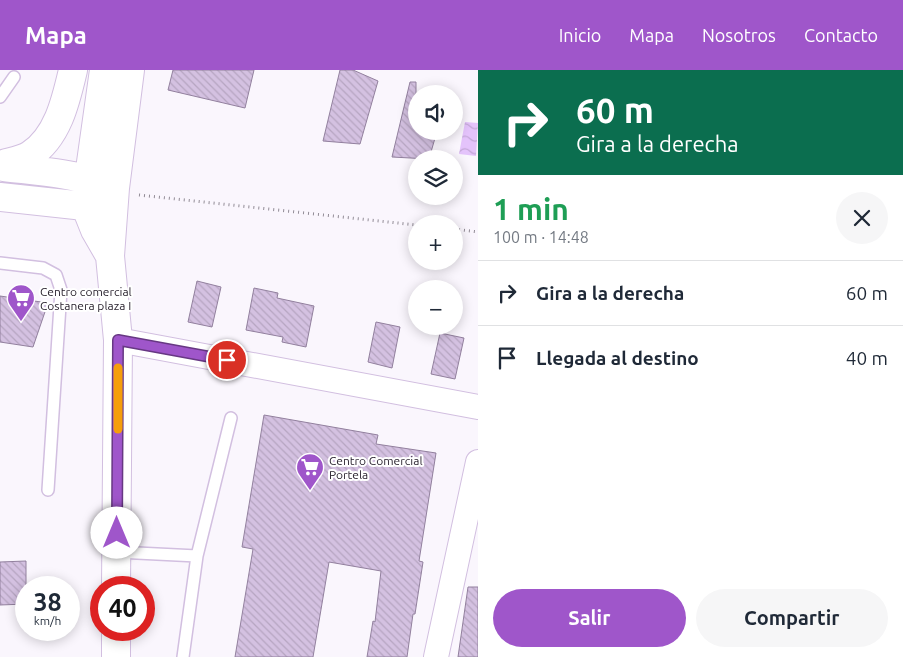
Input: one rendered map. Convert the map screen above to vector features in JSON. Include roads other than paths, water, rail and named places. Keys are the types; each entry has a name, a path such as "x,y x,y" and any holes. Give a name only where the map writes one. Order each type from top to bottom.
{"street":[{"path":"0,166 29,156 47,140 64,109 73,70"},
{"path":"104,70 86,192 95,230 110,256"},
{"path":"116,576 118,340 110,256 114,196 130,70"},
{"path":"0,166 62,174 86,192"},
{"path":"0,196 86,192 114,196"},
{"path":"118,340 478,407"},
{"path":"436,657 478,462"},
{"path":"116,641 116,657"}],"lane":[{"path":"0,98 14,77"},
{"path":"0,263 42,268 56,275 61,290 48,490"},
{"path":"183,657 197,556 232,418"},
{"path":"117,552 197,556"}],"water":[{"path":"465,122 478,123 476,156 463,154 463,150 460,150"}],"place":[{"name":"Centro comercial Costanera plaza I","path":"21,322"},
{"name":"Centro Comercial Portela","path":"310,491"}]}
